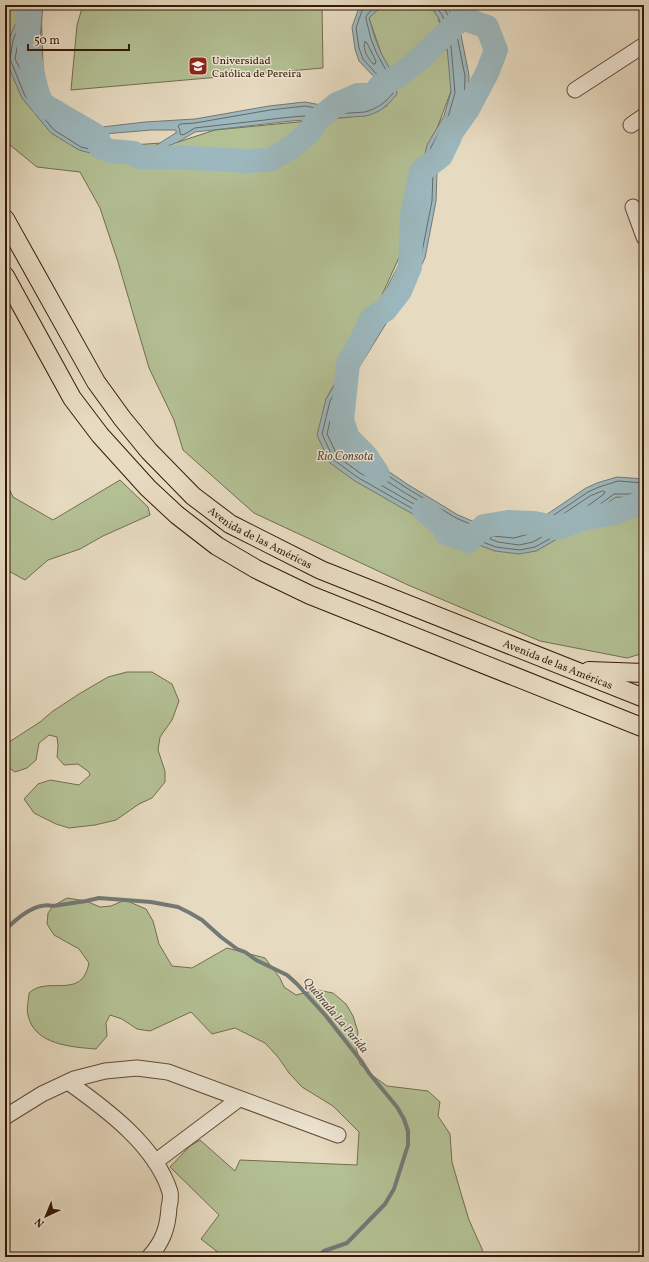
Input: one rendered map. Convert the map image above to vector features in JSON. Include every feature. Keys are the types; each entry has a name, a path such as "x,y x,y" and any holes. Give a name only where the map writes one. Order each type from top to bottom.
{"main road":[{"name":"Avenida de las Américas","path":"5,219 96,382 122,418 149,451 193,496 230,524 321,570 644,698"},
{"path":"5,276 72,398 100,435 148,488 177,515 217,546 256,569 310,595 644,728"},
{"path":"433,643 433,634 437,627 446,620"},
{"path":"574,671 644,673"}],"street":[{"path":"576,90 644,45"},
{"path":"631,125 644,116"},
{"path":"633,207 644,236"},
{"path":"5,1117 42,1094 89,1074 137,1068 168,1072 338,1135"},
{"path":"68,1082 94,1101 121,1124 143,1146 155,1162 171,1194 166,1232 149,1257"},
{"path":"155,1162 239,1099"}],"green space":[{"path":"5,5 41,5 45,125 100,147 178,142 215,130 350,117 387,106 381,53 369,18 378,9 386,5 430,5 438,17 447,51 459,70 421,171 412,229 371,319 326,399 331,463 536,551 616,497 644,497 644,653 627,658 540,641 408,585 254,513 183,450 174,420 149,368 118,262 100,208 80,172 37,167 5,141"},
{"path":"83,5 322,5 323,68 71,90 77,25"},
{"path":"5,480 13,497 53,520 120,480 148,507 150,515 103,536 80,549 48,560 25,580 5,569"},
{"path":"127,672 152,672 172,684 179,701 172,720 160,737 158,750 165,771 165,782 152,798 139,804 116,820 95,825 69,828 56,824 34,813 24,799 38,784 50,780 79,785 90,775 89,772 78,764 64,765 57,757 57,737 49,735 39,743 36,760 27,768 15,772 5,765 6,744 79,694 108,677"},
{"path":"67,898 86,901 100,907 111,906 125,900 146,909 153,921 159,944 172,966 192,968 227,948 265,958 280,978 284,987 296,995 317,990 333,993 346,1004 353,1016 358,1032 356,1047 360,1064 369,1073 387,1086 428,1091 440,1102 438,1116 450,1134 452,1162 469,1220 484,1257 224,1257 201,1239 219,1215 170,1167 190,1146 200,1140 235,1171 240,1160 357,1165 359,1132 333,1106 302,1087 265,1043 235,1028 212,1034 191,1012 150,1031 137,1029 122,1019 110,1015 106,1023 107,1036 96,1049 76,1047 55,1042 38,1033 32,1025 27,1012 29,993 37,988 45,986 64,986 79,981 85,974 89,963 79,949 54,935 47,924 48,913 53,906"}],"water":[{"path":"24,5 43,5 40,40 32,60 35,85 43,103 78,126 85,129 145,122 195,119 269,106 305,102 321,105 337,104 364,100 373,95 380,86 377,80 359,61 355,49 352,27 360,5 383,5 369,18 381,53 395,78 397,94 390,102 376,113 366,116 291,121 195,132 178,142 139,157 109,158 79,150 51,133 22,98 6,61 9,39","holes":["151,130 176,130 176,133 149,149 128,153 106,149 96,140 104,134"]},
{"name":"Rio Consota","path":"430,5 447,5 460,30 469,75 468,109 441,156 437,172 436,201 425,258 407,295 387,322 355,374 344,407 342,420 348,438 366,456 407,484 458,515 484,526 513,530 534,523 586,488 597,483 617,477 644,479 644,498 616,497 564,535 536,551 519,554 495,551 446,533 355,481 330,463 317,435 326,399 362,339 411,241 417,190 427,145 444,116 451,92 446,35 438,17"}],"waterway":[{"path":"29,5 28,40 32,71 35,85 43,104 98,137 100,147 111,151 134,153 139,157 244,161 270,160 292,147 310,131 317,120 337,104 358,95 373,95 380,86 395,78 415,63 462,18 487,27 496,50 487,73 468,109 453,130 441,156 421,171 412,215 410,267 400,291 385,310 371,319 348,364 342,420 348,438 366,456 378,474"},
{"path":"424,510 444,527 446,533 468,541 484,526 508,522 534,523 558,528 586,518 611,514 644,502"},
{"name":"Quebrada La Parida","path":"5,930 21,916 33,908 40,906 53,906 99,898 151,902 178,907 190,913 202,920 237,949 287,975 297,984 326,1016 397,1107 404,1119 408,1131 408,1145 394,1189 385,1204 347,1243 324,1251 318,1257"}],"place":[{"name":"Universidad Católica de Pereira","path":"198,66"}]}
